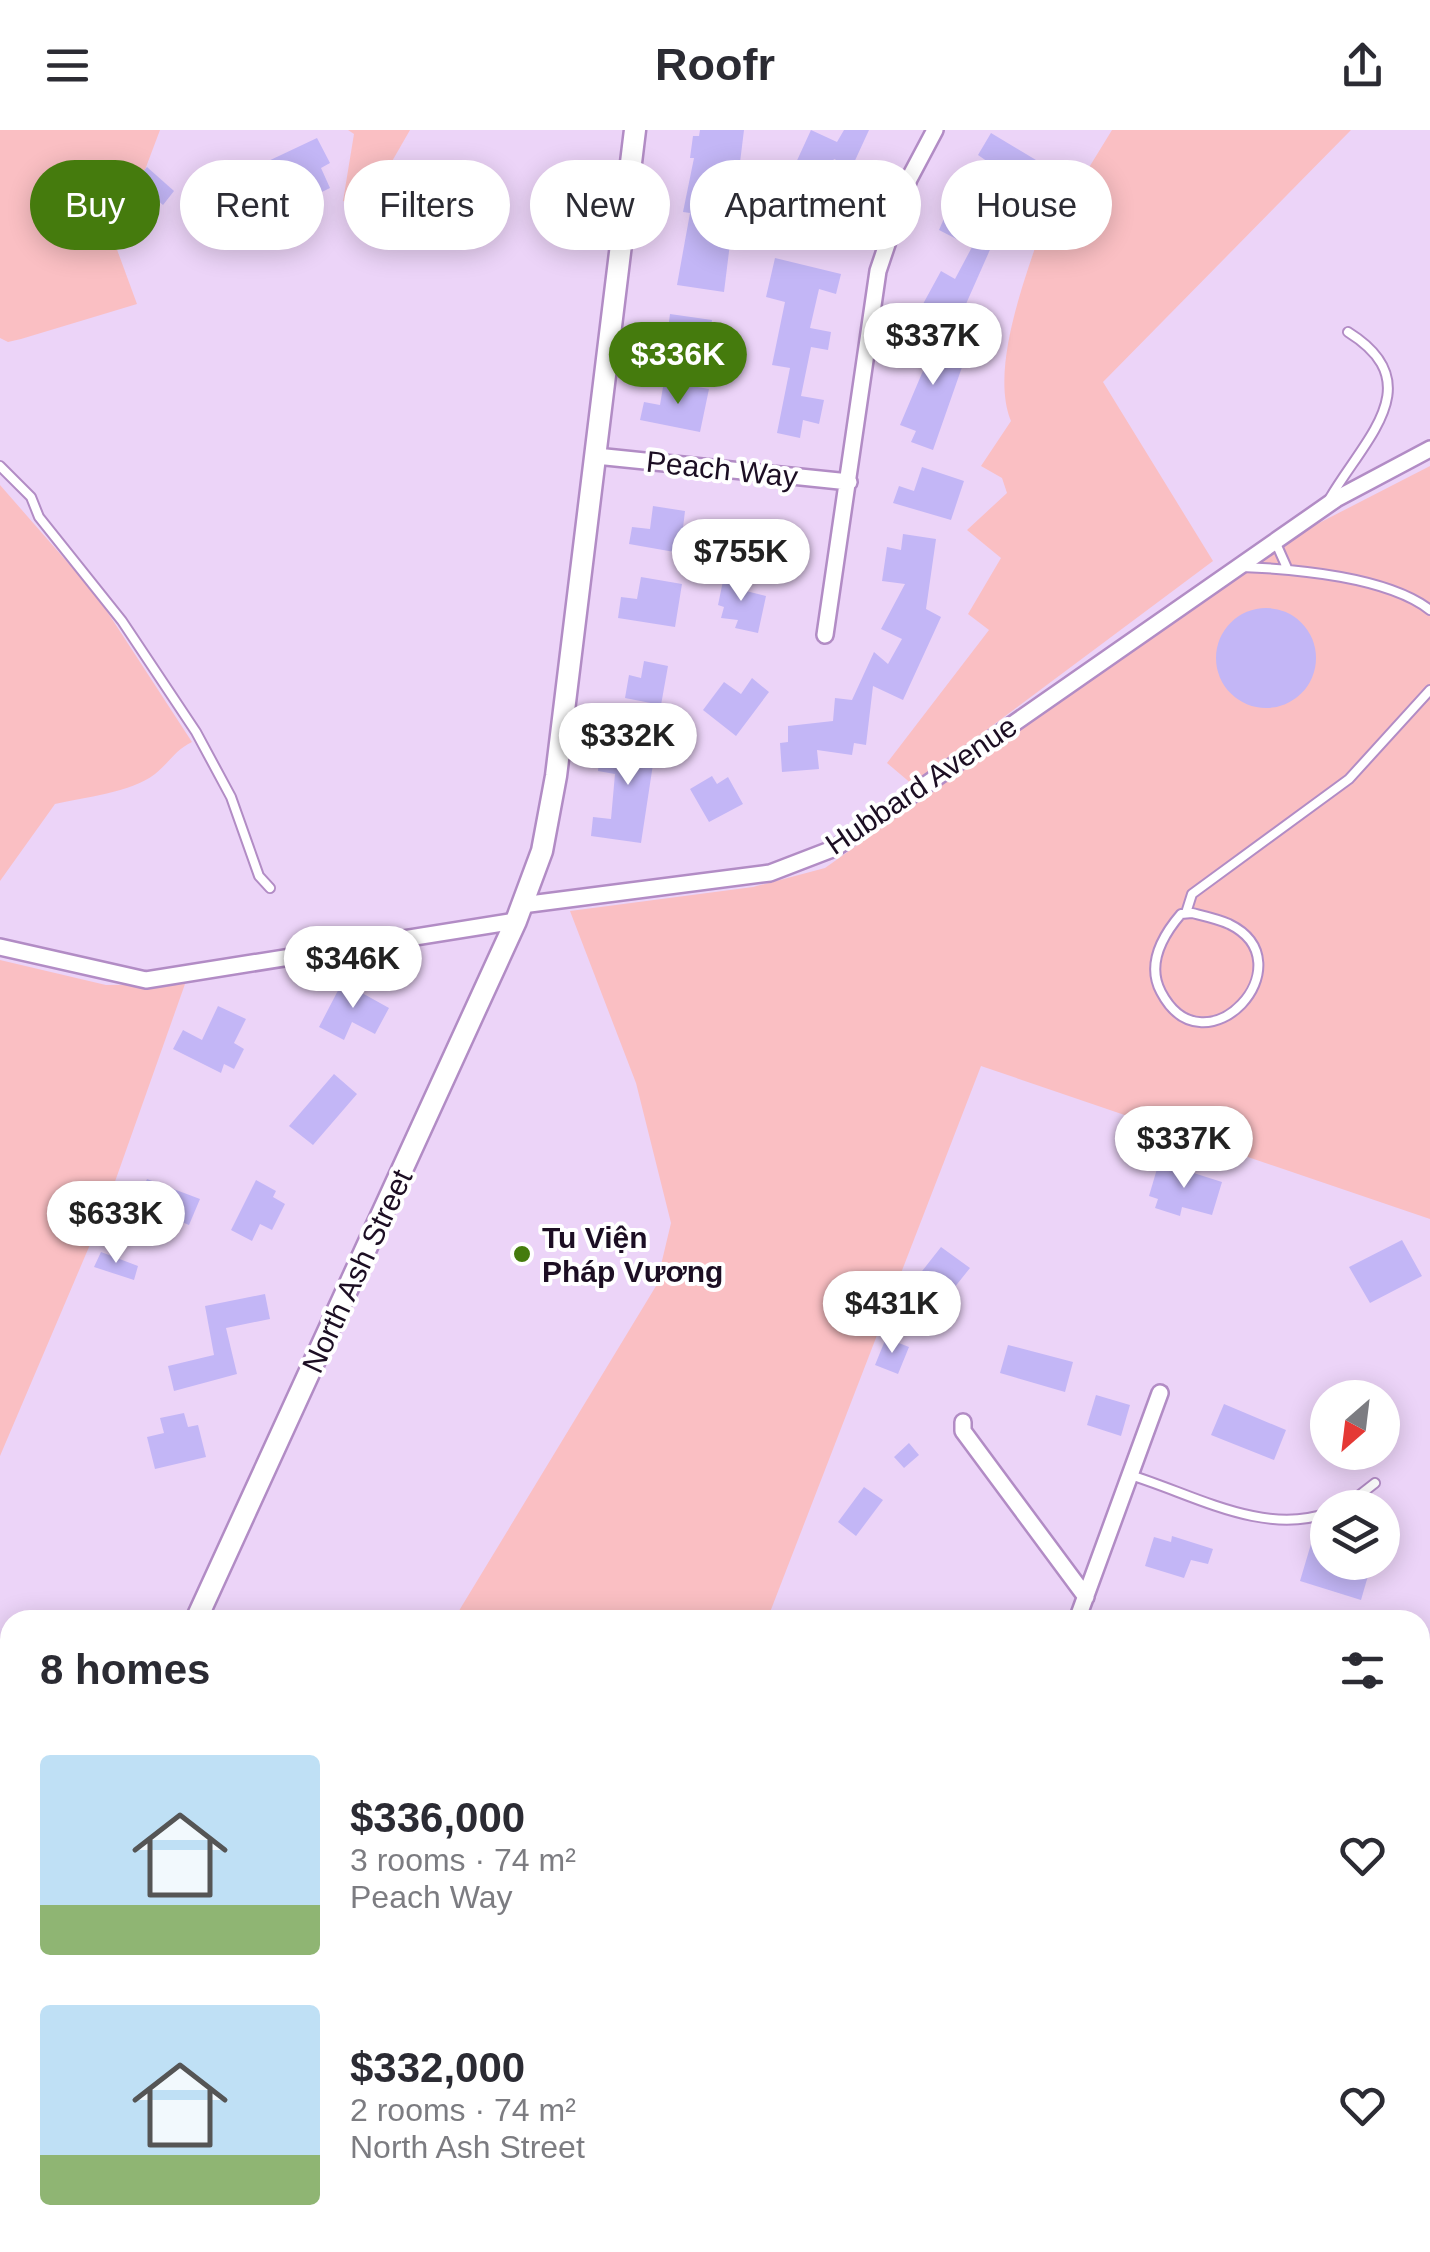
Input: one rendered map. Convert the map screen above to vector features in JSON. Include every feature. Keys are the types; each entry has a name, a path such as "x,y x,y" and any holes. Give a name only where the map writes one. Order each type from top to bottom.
{"main road":[{"name":"North Ash Street","path":"201,1610 519,913 542,850 556,776 634,130"}],"street":[{"path":"824,634 878,271 909,180 936,130"},
{"name":"Hubbard Avenue","path":"0,947 146,980 770,873 836,848 1325,506 1430,449"},
{"name":"Peach Way","path":"596,456 849,482"},
{"path":"1081,1610 1160,1393"},
{"path":"964,1422 964,1431 1086,1596"}],"lane":[{"path":"1348,332 1388,358"},
{"path":"1325,506 1385,435"},
{"path":"0,466 31,496 40,517 122,622 196,732 231,797 259,876 270,888"},
{"path":"1275,541 1288,568"},
{"path":"1238,566 1288,568 1404,594 1430,610"},
{"path":"1186,913 1231,924 1246,937 1256,955 1258,975 1252,994 1239,1010 1222,1020 1202,1022 1182,1016 1166,1003 1157,985 1156,956 1170,927 1186,913 1192,894 1349,779 1430,690"},
{"path":"1130,1474 1264,1520 1288,1523 1310,1518"},
{"path":"1366,1490 1375,1483"}],"shaded area":[{"path":"0,130 160,130 149,160 30,160 30,250 117,250 137,304 21,339 8,342 0,338"},
{"path":"348,130 410,130 393,160 350,160 354,134"},
{"path":"1112,130 1351,130 1103,382 1213,561 913,785 887,763 989,630 968,614 1001,558 967,530 1007,493 1002,478 981,466 1011,421 1004,380 1006,356 1034,250 1112,250 1112,160 1094,160"},
{"path":"1430,466 1430,1219 981,1066 771,1610 459,1610 656,1286 671,1223 636,1083 570,911 753,887 825,868 1286,540"},
{"path":"0,485 97,596 192,742 145,780 120,790 55,804 0,881"},
{"path":"0,960 106,985 185,984 106,1207 0,1456"}],"building":[{"path":"700,130 744,130 740,160 690,158 693,136 699,136"},
{"path":"811,130 837,142 844,130 869,130 855,160 797,160"},
{"path":"991,133 1036,160 985,160 978,155"},
{"path":"317,138 330,163 324,166 324,160 270,160"},
{"path":"690,178 690,213 683,212"},
{"path":"160,179 174,191 163,205 160,202"},
{"path":"690,213 690,250 729,250 724,292 677,285"},
{"path":"970,250 990,250 962,313 948,306 943,315 923,304 941,271 955,279"},
{"path":"775,258 841,274 836,294 819,289 810,328 831,332 828,350 811,347 801,396 824,400 819,424 803,420 800,438 777,433 790,368 772,365 785,302 766,297"},
{"path":"670,314 712,320 706,360 648,351 651,334 667,337"},
{"path":"917,332 968,350 933,450 911,442 916,431 900,425 928,359 910,353"},
{"path":"664,381 709,389 700,432 640,420 644,402 660,405"},
{"path":"922,467 964,481 951,520 893,503 899,486 914,491"},
{"path":"653,506 685,511 680,553 629,544 632,527 650,529"},
{"path":"755,519 790,526 787,546 805,549 802,569 748,560"},
{"path":"903,534 936,539 926,609 941,617 903,700 873,686 866,745 854,743 852,755 817,750 819,769 782,772 780,743 788,742 788,726 833,721 835,698 852,700 874,652 888,664 902,639 881,629 905,584 882,581 887,547 901,550"},
{"path":"724,576 748,581 746,591 766,596 758,633 735,628 738,620 721,618 724,607 718,605"},
{"path":"641,577 682,584 675,627 618,618 621,597 637,599"},
{"path":"1266,608 1285,612 1301,623 1312,639 1316,658 1312,677 1301,693 1285,704 1266,708 1247,704 1231,693 1220,677 1216,658 1220,639 1231,623 1247,612"},
{"path":"644,661 668,666 661,705 625,698 629,675 641,678"},
{"path":"752,678 769,692 736,736 703,710 724,682 741,694"},
{"path":"622,731 657,738 641,843 591,836 593,817 611,819 615,774 598,771 600,752 618,756"},
{"path":"712,776 717,784 728,777 743,804 709,822 690,789"},
{"path":"345,977 365,986 362,993 389,1008 375,1034 352,1022 344,1040 319,1027"},
{"path":"218,1006 246,1019 234,1043 244,1049 234,1069 224,1064 221,1073 173,1049 183,1030 202,1040"},
{"path":"334,1074 357,1094 313,1145 289,1126"},
{"path":"1159,1162 1222,1182 1212,1215 1182,1207 1180,1216 1155,1208 1158,1199 1149,1196"},
{"path":"147,1179 200,1199 189,1225 165,1215 161,1229 131,1218"},
{"path":"256,1180 276,1191 273,1197 285,1204 272,1230 260,1224 252,1241 231,1230"},
{"path":"1402,1240 1422,1276 1370,1303 1349,1267"},
{"path":"941,1247 970,1268 946,1298 942,1294 932,1306 908,1289"},
{"path":"101,1252 138,1266 134,1280 94,1267"},
{"path":"265,1294 270,1319 226,1328 237,1374 174,1391 168,1366 214,1355 205,1306"},
{"path":"886,1338 909,1347 898,1374 875,1365"},
{"path":"1008,1345 1073,1362 1065,1392 1000,1373"},
{"path":"1096,1395 1130,1405 1121,1436 1087,1425"},
{"path":"1224,1404 1286,1430 1274,1460 1211,1435"},
{"path":"184,1413 188,1427 198,1425 206,1457 155,1469 147,1437 164,1433 160,1418"},
{"path":"909,1443 919,1455 904,1468 894,1457"},
{"path":"864,1487 883,1500 856,1536 838,1522"},
{"path":"1172,1536 1213,1549 1208,1564 1191,1560 1184,1578 1145,1566 1154,1537 1171,1542"},
{"path":"1310,1547 1310,1580 1367,1580 1361,1600 1300,1581"}],"place":[{"name":"Tu Viện Pháp Vương","path":"522,1254"}]}
